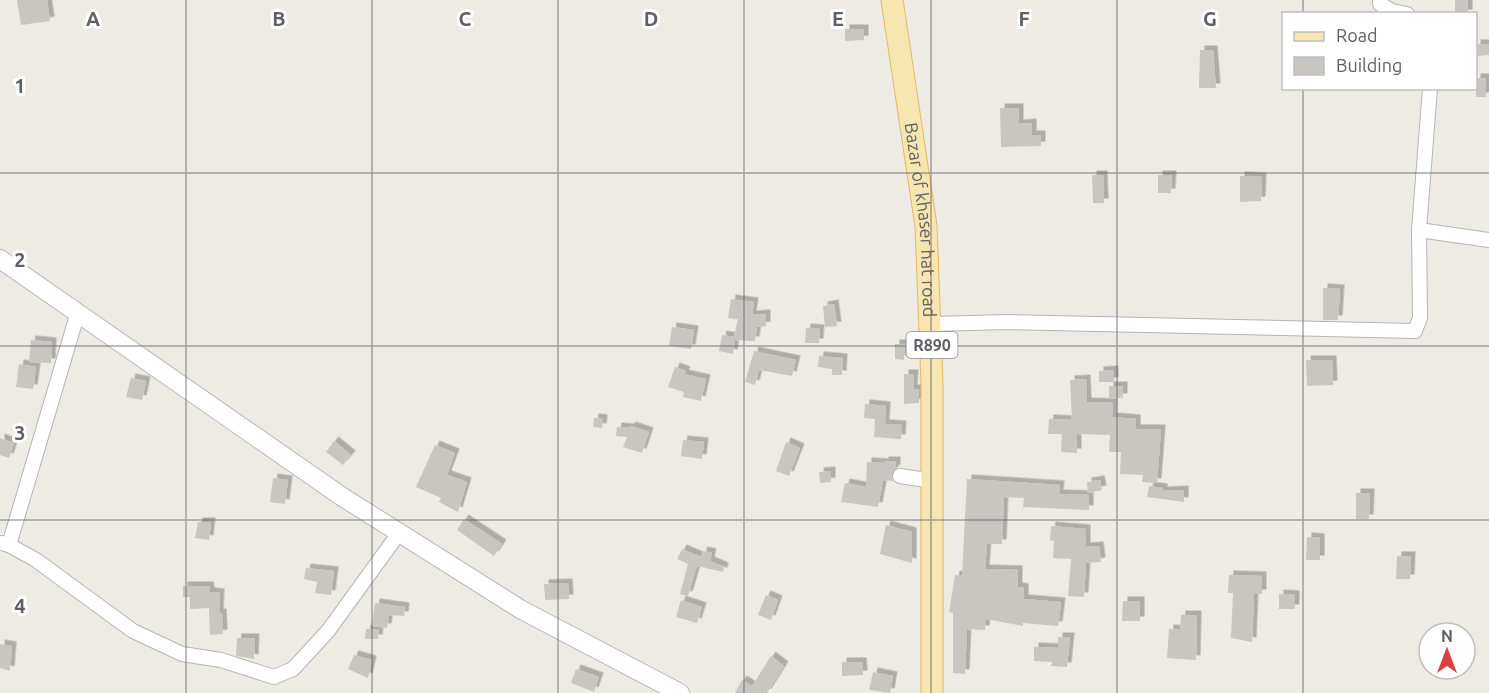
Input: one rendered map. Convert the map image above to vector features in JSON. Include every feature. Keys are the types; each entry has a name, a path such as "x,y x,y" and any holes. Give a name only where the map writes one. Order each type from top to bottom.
{"main road":[{"name":"Bazar of khaser hat road","path":"892,0 926,226 932,324 932,693"},
{"path":"0,258 341,496 520,609 680,693"}],"street":[{"path":"1380,0 1380,4 1397,12"},
{"path":"932,324 1007,322 1415,331 1420,318 1419,230 1430,90"},
{"path":"1419,230 1489,240"},
{"path":"78,312 52,406 4,544 36,560 133,632 182,654 221,660 274,677 293,669 328,632 399,533"},
{"path":"900,476 933,481"}],"building":[{"path":"17,0 47,0 50,21 21,25"},
{"path":"1455,0 1468,0 1468,12 1455,12"},
{"path":"845,29 864,29 864,40 845,41"},
{"path":"1477,44 1489,44 1489,55 1477,56"},
{"path":"1200,50 1213,50 1216,88 1199,88"},
{"path":"1477,78 1486,78 1486,97 1476,97"},
{"path":"1000,108 1019,108 1019,124 1032,123 1032,135 1041,135 1041,146 1001,147"},
{"path":"1092,175 1103,175 1104,203 1093,203"},
{"path":"1158,175 1172,175 1171,193 1158,193"},
{"path":"1240,176 1262,177 1261,201 1240,202"},
{"path":"1323,288 1340,289 1338,320 1323,320"},
{"path":"731,299 754,302 752,315 766,314 766,326 757,327 755,341 735,340 733,354 719,351 722,335 734,337 738,319 728,318"},
{"path":"834,304 837,326 825,327 823,306"},
{"path":"672,327 694,330 691,349 669,346"},
{"path":"806,328 820,329 819,343 805,343"},
{"path":"31,340 52,342 51,363 29,362"},
{"path":"895,344 905,344 904,360 895,359"},
{"path":"754,351 796,360 792,376 759,370 755,385 745,382"},
{"path":"819,356 843,358 842,375 832,375 832,369 818,367"},
{"path":"1306,360 1332,360 1333,385 1307,386"},
{"path":"19,364 36,367 33,389 16,387"},
{"path":"675,367 686,371 684,374 706,379 701,401 683,397 684,392 668,387"},
{"path":"1114,370 1114,382 1099,382 1099,371"},
{"path":"904,374 914,374 913,389 919,389 919,403 904,404"},
{"path":"131,378 146,381 142,400 126,397"},
{"path":"1086,379 1087,402 1113,403 1112,417 1136,419 1136,429 1161,429 1157,483 1142,482 1143,475 1120,474 1121,452 1109,452 1110,435 1077,434 1077,453 1061,452 1062,434 1048,434 1049,419 1072,420 1070,380"},
{"path":"1109,386 1123,386 1123,398 1109,398"},
{"path":"865,404 886,406 885,424 902,425 901,439 874,437 875,419 864,418"},
{"path":"594,418 603,419 602,428 593,427"},
{"path":"631,426 649,432 642,453 623,447 627,437 616,436 617,427 630,428"},
{"path":"0,438 14,443 9,458 0,455"},
{"path":"683,440 704,442 702,459 681,456"},
{"path":"334,441 351,455 343,465 326,452"},
{"path":"786,442 800,448 789,476 776,471"},
{"path":"435,445 455,453 447,475 467,482 458,512 439,502 441,498 416,487"},
{"path":"884,461 896,461 896,468 891,474 893,481 883,480 878,507 841,502 845,483 866,487 867,462 884,463"},
{"path":"831,471 831,482 820,483 819,472"},
{"path":"273,478 288,480 285,504 270,502"},
{"path":"967,479 1060,485 1059,494 1089,495 1089,510 1023,507 1024,498 1004,497 1002,544 987,544 985,569 1018,570 1018,587 1024,588 1024,599 1061,602 1058,626 1023,623 1023,626 986,619 985,630 967,629 965,674 953,673 953,613 949,612 955,575 962,576"},
{"path":"1100,480 1102,490 1088,493 1087,482"},
{"path":"1149,486 1163,488 1163,491 1184,490 1184,502 1147,497"},
{"path":"1356,493 1370,493 1369,519 1356,519"},
{"path":"464,519 502,544 494,556 457,530"},
{"path":"198,522 211,522 209,540 195,538"},
{"path":"886,525 912,532 912,563 880,554"},
{"path":"1051,526 1086,529 1086,547 1099,546 1101,562 1086,563 1084,597 1068,596 1071,559 1053,558 1054,541 1050,540"},
{"path":"1307,537 1320,538 1320,560 1306,560"},
{"path":"682,549 701,557 703,551 712,553 710,561 724,567 723,572 697,566 688,596 680,594 688,564 677,559"},
{"path":"1397,556 1411,556 1410,579 1396,579"},
{"path":"306,568 334,571 331,595 315,593 317,582 304,579"},
{"path":"1229,575 1262,576 1262,594 1254,594 1252,642 1231,638 1233,593 1228,593"},
{"path":"568,583 569,599 545,600 544,584"},
{"path":"183,586 209,586 210,592 220,593 219,613 222,613 223,634 210,635 209,608 190,609 190,597 183,597"},
{"path":"1279,594 1295,595 1295,609 1279,609"},
{"path":"766,595 778,600 771,620 758,615"},
{"path":"681,600 702,607 697,623 676,617"},
{"path":"1123,601 1140,601 1140,621 1122,621"},
{"path":"375,603 405,607 404,616 389,615 387,628 372,626"},
{"path":"1181,615 1197,615 1196,660 1167,658 1169,629 1180,630"},
{"path":"366,629 379,630 378,639 365,639"},
{"path":"1058,637 1070,637 1067,667 1051,666 1052,662 1034,661 1034,647 1058,648"},
{"path":"237,638 255,638 254,659 236,656"},
{"path":"0,644 12,646 10,671 0,668"},
{"path":"354,655 372,660 368,678 348,669"},
{"path":"771,656 784,666 767,693 735,693 742,680 752,686"},
{"path":"842,662 862,662 863,675 842,676"},
{"path":"576,669 599,677 594,692 571,683"},
{"path":"873,672 893,676 890,693 869,690"}]}
